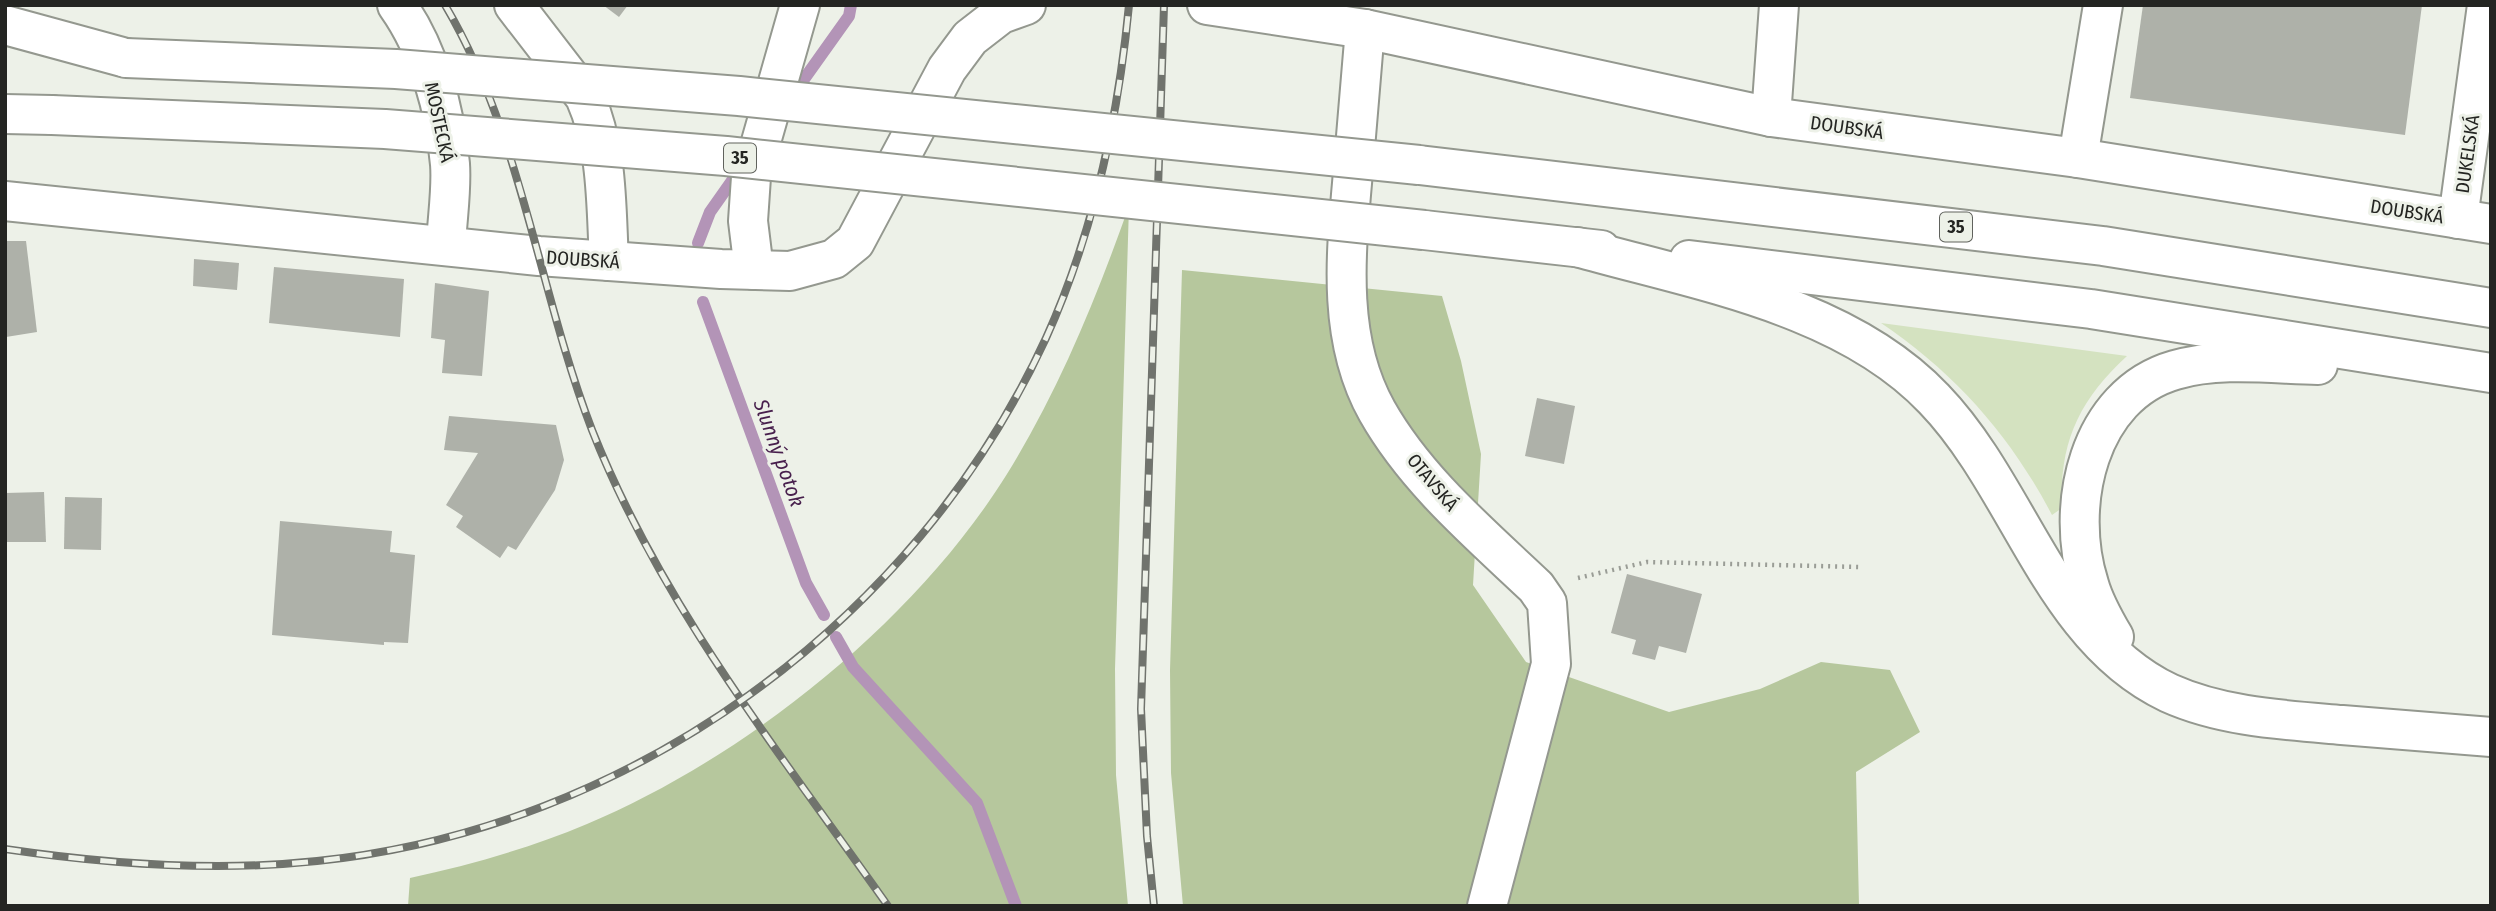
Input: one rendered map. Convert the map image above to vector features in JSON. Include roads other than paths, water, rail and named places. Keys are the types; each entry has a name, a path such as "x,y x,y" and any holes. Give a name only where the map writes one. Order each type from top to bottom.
{"main road":[{"name":"MOSTECKÁ","path":"397,5 424,57 440,103 450,166 446,246"},
{"path":"514,5 585,97 592,113 602,150 609,261"},
{"path":"754,270 748,220 751,177 800,5"},
{"name":"DOUBSKÁ","path":"5,201 609,261 790,271 834,259 855,242 947,69 970,38 1001,14 1027,5"},
{"name":"DOUBSKÁ","path":"1207,5 1365,29 1771,117 2078,158 2475,222"},
{"path":"1771,117 1779,5"},
{"path":"2078,158 2102,5"},
{"name":"DUKELSKÁ","path":"2475,222 2487,5"},
{"name":"35","path":"5,25 55,46 127,58 396,69 739,96 1419,165 2103,246 2491,308"},
{"name":"OTAVSKÁ","path":"1365,29 1345,262 1347,313 1355,352 1377,410 1435,491 1536,587 1547,603 1551,664 1487,906"},
{"name":"35","path":"5,54 55,46"},
{"name":"35","path":"5,114 386,129 726,156 1577,247 2091,309 2491,373"},
{"path":"1577,247 1771,303 1843,331 1896,365 1934,398 1978,452 2073,612 2104,647 2135,672 2167,692 2204,706 2286,721 2491,737"},
{"path":"2135,672 2105,622 2088,583 2080,535 2084,490 2094,443 2104,422 2119,403 2156,377 2197,366 2226,364 2454,367"}],"waterway":[{"name":"Slunný potok","path":"792,96 849,16 851,5"},
{"name":"Slunný potok","path":"698,243 710,212 741,168"},
{"name":"Slunný potok","path":"703,302 806,583 824,615"},
{"name":"Slunný potok","path":"836,637 853,667 977,803 1016,906"}],"railway":[{"path":"445,5 471,55 493,107 511,160 573,377 592,430 620,494 652,557 725,676 888,906"},
{"path":"5,849 161,865 239,866 317,861 433,841 544,806 650,757 749,695 840,621 921,536 990,441 1046,338 1078,257 1111,133 1129,5"},
{"path":"1154,906 1147,836 1141,709 1164,5"}]}
